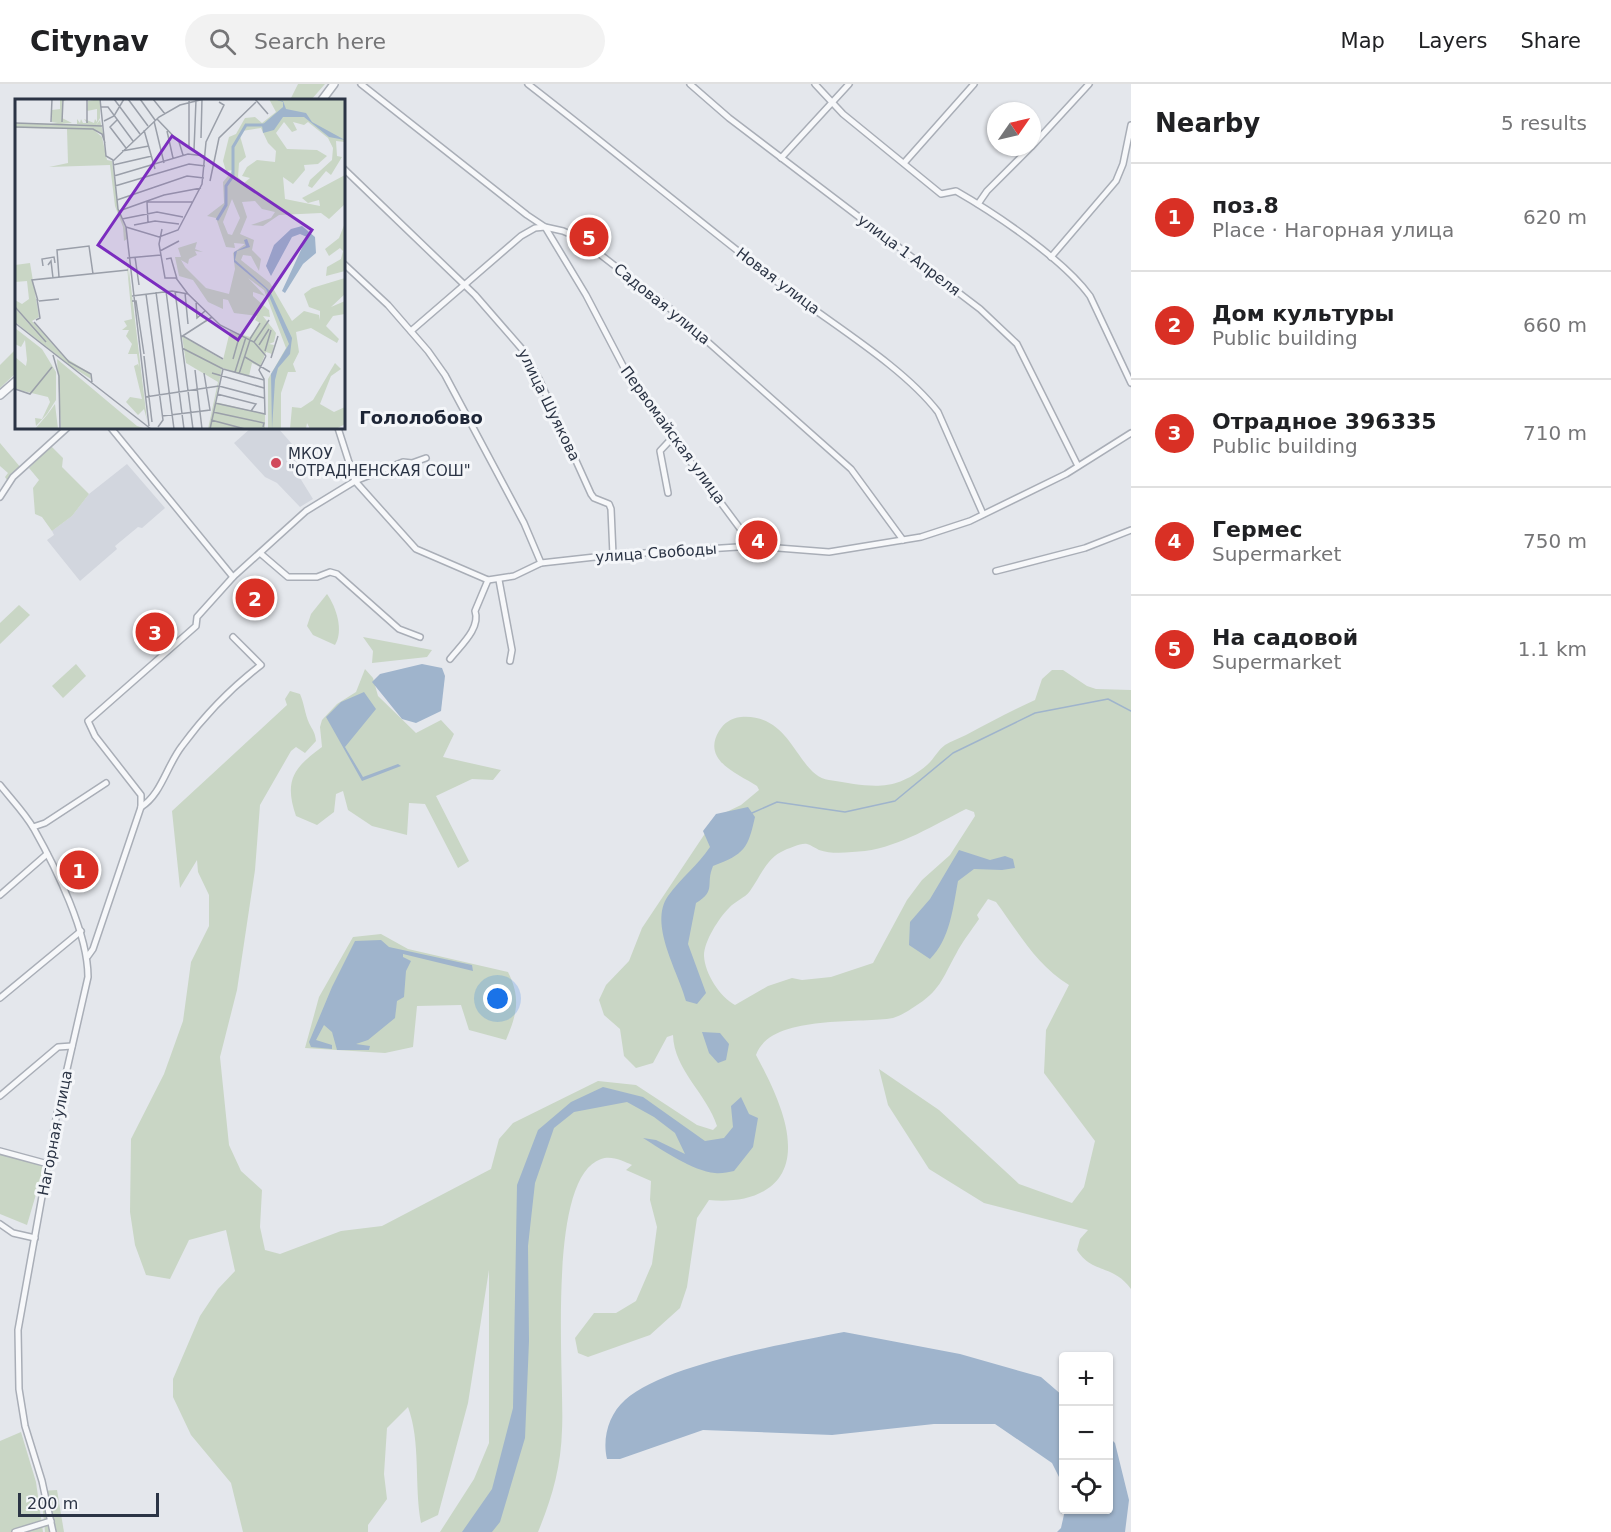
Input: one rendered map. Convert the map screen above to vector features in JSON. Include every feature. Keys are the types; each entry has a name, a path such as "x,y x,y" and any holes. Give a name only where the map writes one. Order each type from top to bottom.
{"street":[{"path":"323,99 334,84"},
{"name":"Садовая улица","path":"361,84 545,227 579,238 674,311 851,469 903,540"},
{"name":"Новая улица","path":"528,84 929,400 938,412 983,514"},
{"name":"улица 1 Апреля","path":"690,84 729,118 980,309 1017,344 1078,466"},
{"path":"815,84 843,114 941,194 956,191 978,204 1051,257 1090,296 1131,383"},
{"path":"782,158 849,84"},
{"path":"904,163 974,84"},
{"path":"1041,135 1089,84"},
{"path":"1051,257 1100,203 1116,181 1123,164 1131,125"},
{"path":"978,204 987,191 1021,156"},
{"name":"улица Шуякова","path":"345,170 464,284 522,349 539,379 591,494 594,498 609,504 614,555"},
{"path":"411,331 521,236 535,228 545,227"},
{"name":"Первомайская улица","path":"545,227 586,295 619,363 753,546"},
{"path":"345,265 411,331 445,375 518,512 541,563"},
{"path":"0,395 15,382"},
{"path":"0,497 13,477 66,429"},
{"path":"112,429 233,577"},
{"path":"338,429 355,481 416,549 488,580 499,580 512,650 510,661"},
{"name":"улица Свободы","path":"499,580 541,563 614,555 753,546 829,552 903,540 946,530 1078,466 1131,433"},
{"path":"668,493 660,451 674,436"},
{"path":"88,956 141,807 141,795 94,736 88,721 196,626 196,617 233,577 306,511 355,481 403,462 412,463 426,458"},
{"path":"996,571 1085,548 1131,530"},
{"path":"260,553 288,578 317,576 330,572 337,574 399,629 420,637"},
{"path":"450,659 474,627 477,618 475,611 488,580"},
{"path":"141,807 152,801 181,747 201,722 261,665 233,637"},
{"path":"33,827 45,823 106,783"},
{"name":"Нагорная улица","path":"1,788 33,827 81,931 88,956 88,977 48,1164 18,1330 19,1389 25,1426 52,1532"},
{"path":"0,895 46,854"},
{"path":"0,998 81,931"},
{"path":"0,1096 58,1047 72,1046"},
{"path":"0,1151 48,1164"},
{"path":"0,1224 13,1233 35,1238"},
{"path":"15,1532 51,1521"}],"shaded area":[{"path":"250,429 279,429 313,468 300,478 313,499 300,507 277,483 265,477 234,443"},
{"path":"127,464 165,508 142,528 138,527 115,546 117,549 80,581 47,540 54,535 52,531 72,516 89,494"}],"green space":[{"path":"298,84 325,84 312,99 290,99"},
{"path":"15,350 15,374 0,388 0,365"},
{"path":"0,443 21,468 7,480 5,477 8,473 0,466"},
{"path":"51,446 63,458 62,467 89,494 72,516 52,531 42,517 35,514 33,488 39,480 29,468"},
{"path":"327,594 338,619 339,633 335,645 313,635 307,626 311,614"},
{"path":"19,605 30,615 0,644 0,623"},
{"path":"363,637 432,650 427,657 372,663 373,651"},
{"path":"76,664 86,676 63,698 52,686"},
{"path":"365,669 373,678 378,696 416,733 441,720 454,734 443,757 501,770 493,780 472,779 436,796 469,861 458,868 425,804 409,803 407,835 372,826 348,810 343,791 336,794 334,812 317,825 296,816 291,793 294,776 304,762 322,747 320,727 322,720 337,704 356,692"},
{"path":"1052,670 1063,670 1087,686 1096,689 1131,690 1131,1289 1117,1276 1089,1263 1077,1250 1080,1239 1088,1230 984,1203 929,1169 888,1105 879,1069 939,1110 1019,1184 1072,1203 1084,1187 1095,1141 1044,1073 1046,1030 1069,985 1037,958 996,902 988,899 977,915 979,919 961,945 940,984 912,1009 893,1018 817,1023 797,1027 779,1033 765,1042 756,1055 777,1099 787,1135 786,1162 781,1174 763,1192 751,1197 723,1201 709,1200 697,1218 687,1287 680,1308 650,1335 588,1357 578,1353 575,1338 594,1313 616,1313 636,1301 652,1264 657,1227 650,1200 651,1181 626,1170 632,1165 617,1159 605,1158 583,1174 572,1202 565,1240 562,1282 560,1457 548,1507 538,1532 440,1532 474,1479 489,1443 489,1270 468,1403 438,1515 421,1523 415,1435 408,1407 387,1428 384,1474 387,1499 368,1525 368,1532 243,1532 231,1483 191,1435 173,1397 173,1379 200,1316 218,1289 235,1271 226,1230 189,1240 170,1279 146,1275 135,1245 130,1212 131,1139 164,1074 183,1021 191,962 209,926 209,895 198,872 197,860 180,888 172,811 287,705 285,699 290,691 300,694 316,741 305,753 296,747 291,751 260,805 255,870 237,990 220,1057 229,1145 241,1171 262,1190 260,1227 265,1250 280,1254 341,1231 382,1226 491,1169 499,1139 513,1123 598,1081 636,1085 697,1125 713,1130 717,1126 712,1114 679,1059 673,1035 667,1037 653,1063 636,1068 624,1056 620,1029 604,1015 599,1000 606,985 629,961 642,928 716,817 741,805 759,790 757,786 732,771 718,758 715,741 721,728 728,721 737,718 758,718 783,734 818,776 829,780 880,786 892,784 915,774 947,744 1035,700 1042,679","holes":["966,809 974,812 975,816 950,855 922,880 907,900 873,963 831,977 802,980 792,978 768,986 735,1005 714,984 707,970 704,956 709,937 725,912 748,893 768,863 778,853 804,844 824,852 865,851 891,845"]},
{"path":"381,934 408,949 508,972 515,990 516,1006 506,1040 469,1030 461,1005 417,1006 413,1047 385,1053 305,1048 319,997 353,937"},
{"path":"0,1150 44,1167 27,1225 0,1214"},
{"path":"21,1432 36,1482 43,1532 0,1532 0,1441"},
{"path":"57,1490 64,1532 45,1532 41,1491"}],"water":[{"path":"422,664 442,668 445,676 441,711 416,723 402,719 372,682 380,674"},
{"path":"364,692 376,709 345,747 363,777 398,764 401,766 362,781 326,717 341,702"},
{"path":"748,807 755,817 747,843 732,858 713,866 708,891 696,903 688,944 706,993 697,1004 686,1001 663,934 661,920 663,907 673,889 710,847 703,831 716,814"},
{"path":"959,850 990,860 1005,856 1013,859 1015,868 974,869 958,881 946,933 930,959 909,945 910,922 930,899"},
{"path":"381,940 389,947 472,965 473,971 403,954 403,957 411,961 406,971 404,997 397,1001 395,1018 368,1040 356,1044 370,1046 369,1050 337,1050 332,1032 324,1025 316,1040 332,1045 332,1049 311,1047 309,1042 332,987 355,941"},
{"path":"702,1032 720,1033 729,1044 726,1060 718,1063 709,1053"},
{"path":"603,1087 643,1097 705,1141 724,1138 733,1127 731,1106 741,1097 749,1114 758,1118 753,1147 734,1171 717,1173 697,1168 643,1138 656,1140 685,1154 675,1133 654,1117 627,1102 574,1112 554,1128 535,1183 528,1246 529,1341 525,1438 500,1522 492,1532 462,1532 492,1489 513,1408 517,1185 538,1130 571,1102"},
{"path":"844,1332 960,1354 1041,1377 1059,1393 1059,1477 1052,1463 995,1424 934,1424 832,1435 703,1430 620,1459 607,1459 605,1443 608,1427 615,1412 625,1400 644,1387 668,1376 761,1349"},
{"path":"1113,1441 1129,1500 1125,1532 1057,1532 1061,1528 1064,1514 1113,1514"}],"waterway":[{"path":"752,813 777,802 845,812 895,801 953,753 1035,713 1108,699 1131,711"}],"place":[{"name":"На садовой","path":"589,237"},
{"name":"МКОУ \"ОТРАДНЕНСКАЯ СОШ\"","path":"276,463"},
{"name":"Гермес","path":"758,540"},
{"name":"Дом культуры","path":"255,598"},
{"name":"Отрадное 396335","path":"155,632"},
{"name":"поз.8","path":"79,870"}],"district":[{"name":"Гололобово","path":"421,418"}]}
